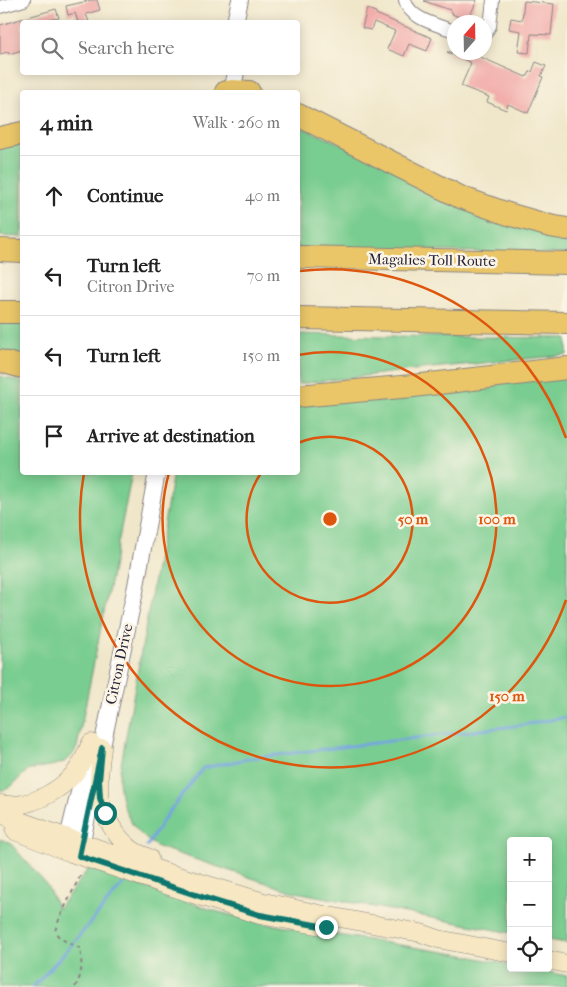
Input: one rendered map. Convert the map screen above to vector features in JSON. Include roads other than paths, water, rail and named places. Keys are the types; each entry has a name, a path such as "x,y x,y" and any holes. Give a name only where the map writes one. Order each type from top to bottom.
{"highway":[{"path":"300,116 460,197 508,214 567,229"},
{"path":"0,138 20,133"},
{"path":"0,250 20,251"},
{"name":"Magalies Toll Route","path":"300,257 567,263"},
{"path":"0,312 20,312"},
{"path":"300,318 567,323"},
{"path":"0,361 20,366"},
{"path":"300,396 413,386 567,368"}],"main road":[{"path":"0,804 13,806 24,804 40,799 57,789 75,774 97,746"},
{"path":"97,746 100,798 105,813 112,828 132,850 264,902"},
{"path":"0,814 76,849 205,898 260,915 326,927 405,938 421,940 438,939"},
{"path":"0,826 264,902 507,952"},
{"path":"552,961 567,964"}],"street":[{"path":"0,7 24,0"},
{"path":"235,20 240,0"},
{"path":"242,20 245,0"},
{"path":"405,0 409,9 416,16 447,28"},
{"path":"491,15 493,0"},
{"name":"Citron Drive","path":"97,746 110,663 147,475"},
{"name":"Citron Drive","path":"76,849 97,746 135,591 156,475"}],"waterway":[{"path":"147,846 166,816 203,768 252,758 522,725 567,717"},
{"path":"33,987 123,884"}]}
